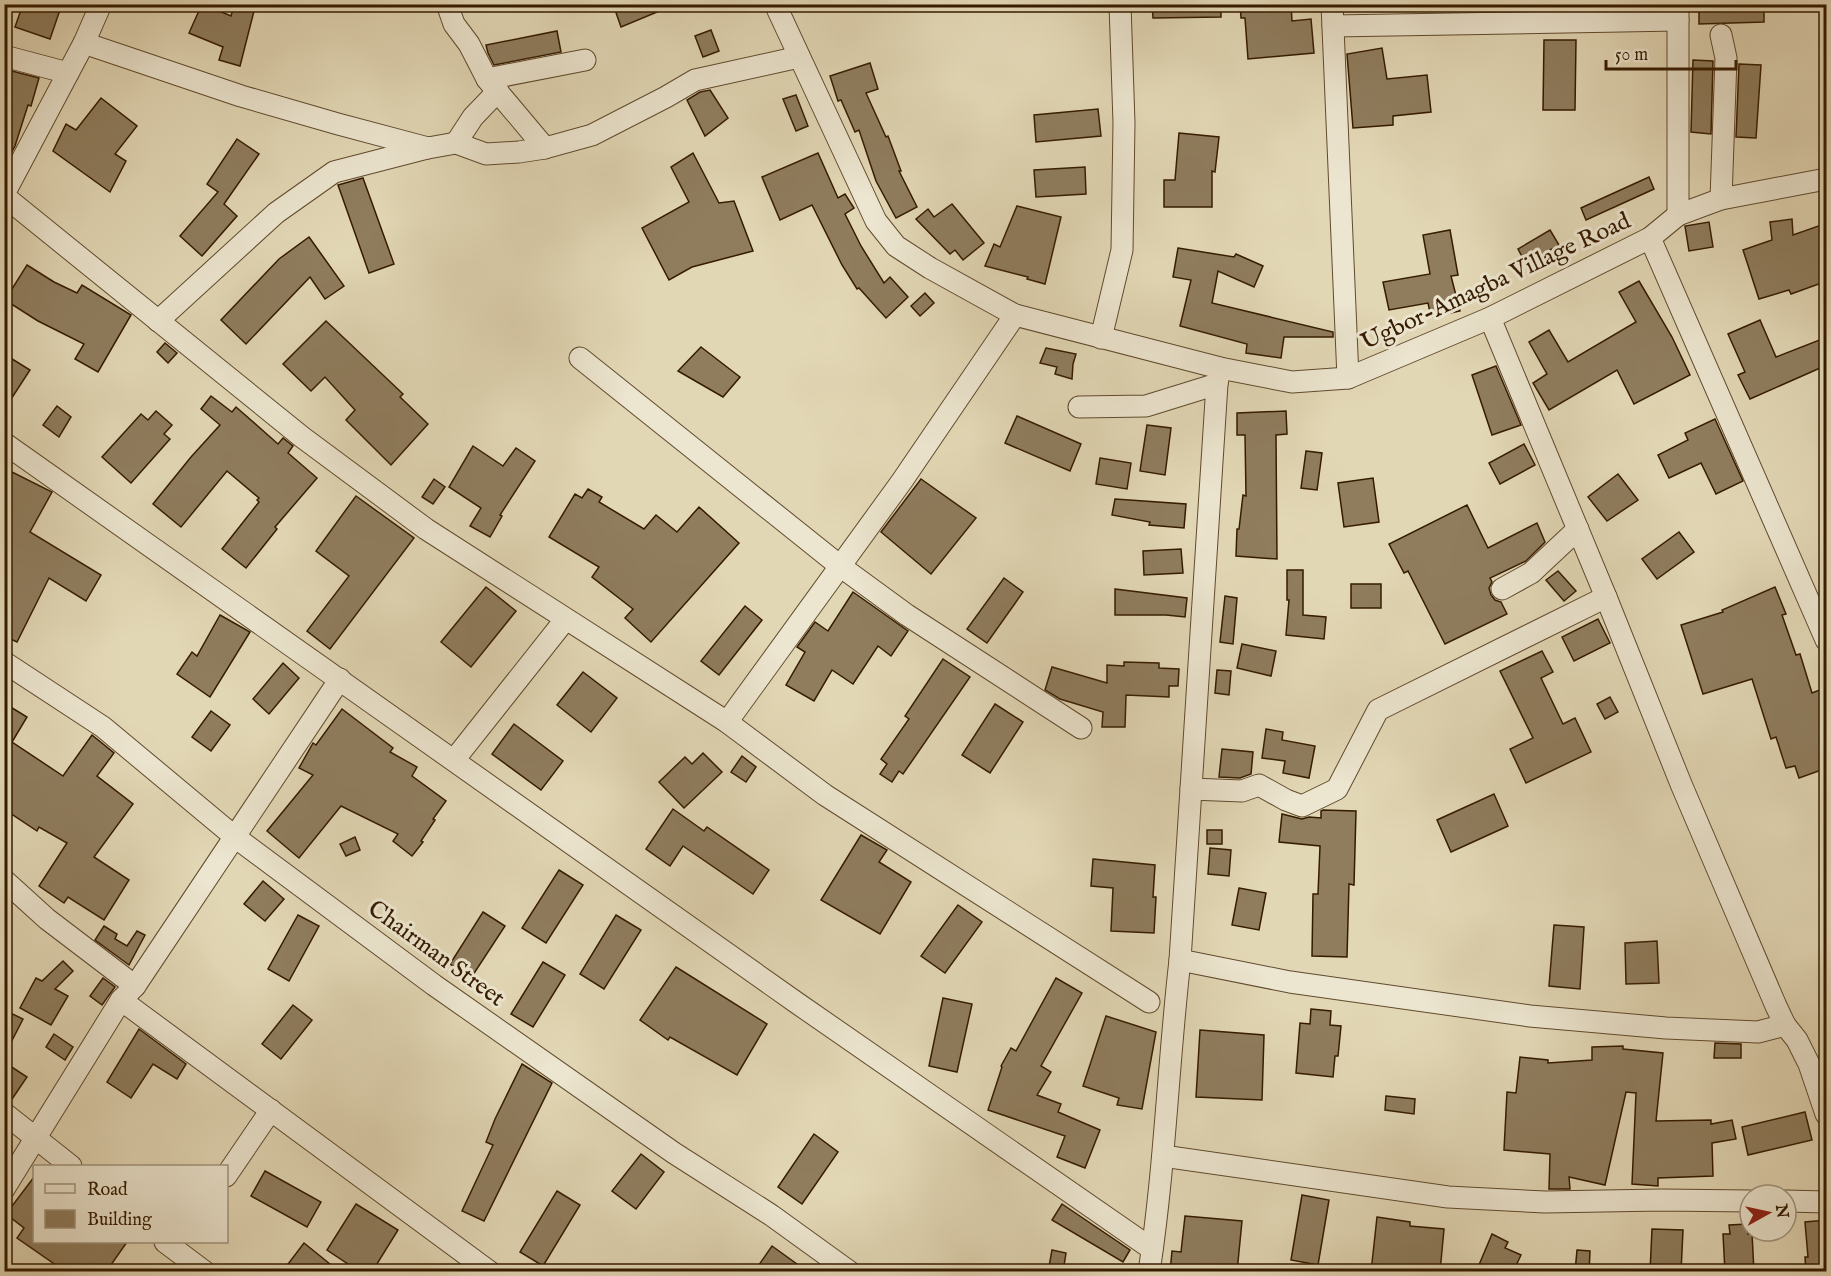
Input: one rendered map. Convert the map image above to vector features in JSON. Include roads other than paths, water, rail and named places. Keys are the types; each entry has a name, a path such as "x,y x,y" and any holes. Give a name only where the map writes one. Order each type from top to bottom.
{"street":[{"path":"101,4 84,43 4,195 302,437 416,522 565,620 727,722 825,795 1149,1002"},
{"path":"447,4 454,24 469,44 492,85 545,148"},
{"name":"Ugbor-Amagba Village Road","path":"775,4 876,220 896,246 930,268 1015,315 1101,338 1219,376 1292,382 1348,378 1491,318 1650,238 1677,215 1720,199 1827,179"},
{"path":"1101,338 1122,250 1124,123 1120,4"},
{"path":"1332,4 1348,378"},
{"path":"1333,26 1678,12 1677,215"},
{"path":"1720,199 1726,58 1721,35"},
{"path":"84,43 241,96 428,148"},
{"path":"4,56 68,73"},
{"path":"158,321 276,213 334,172 456,143 486,154 519,153 545,148 592,135 695,80 799,57"},
{"path":"456,143 492,85 585,60"},
{"path":"1650,238 1827,640"},
{"path":"727,722 902,480 1015,315"},
{"path":"1491,318 1681,784 1785,1025 1797,1040 1809,1064 1827,1114"},
{"path":"580,358 840,566 907,615 1081,728"},
{"path":"1079,407 1146,406 1219,376 1180,960 1173,1016 1163,1156 1149,1272"},
{"path":"4,443 807,1010 1152,1249"},
{"path":"1502,589 1532,573 1578,529"},
{"path":"1191,789 1242,791 1260,785 1302,806 1330,794 1337,789 1378,710 1606,597"},
{"path":"454,760 565,620"},
{"name":"Chairman Street","path":"4,662 103,728 235,837 434,985 674,1153 771,1215 850,1272"},
{"path":"4,1188 128,993 340,679"},
{"path":"4,880 128,993 271,1110 490,1272"},
{"path":"1180,960 1290,982 1530,1016 1666,1028 1758,1032 1785,1025"},
{"path":"228,1173 271,1110"},
{"path":"4,1113 69,1165"},
{"path":"1163,1156 1448,1197 1545,1202 1738,1201"},
{"path":"1798,1202 1827,1202"},
{"path":"174,1244 205,1272"}]}
